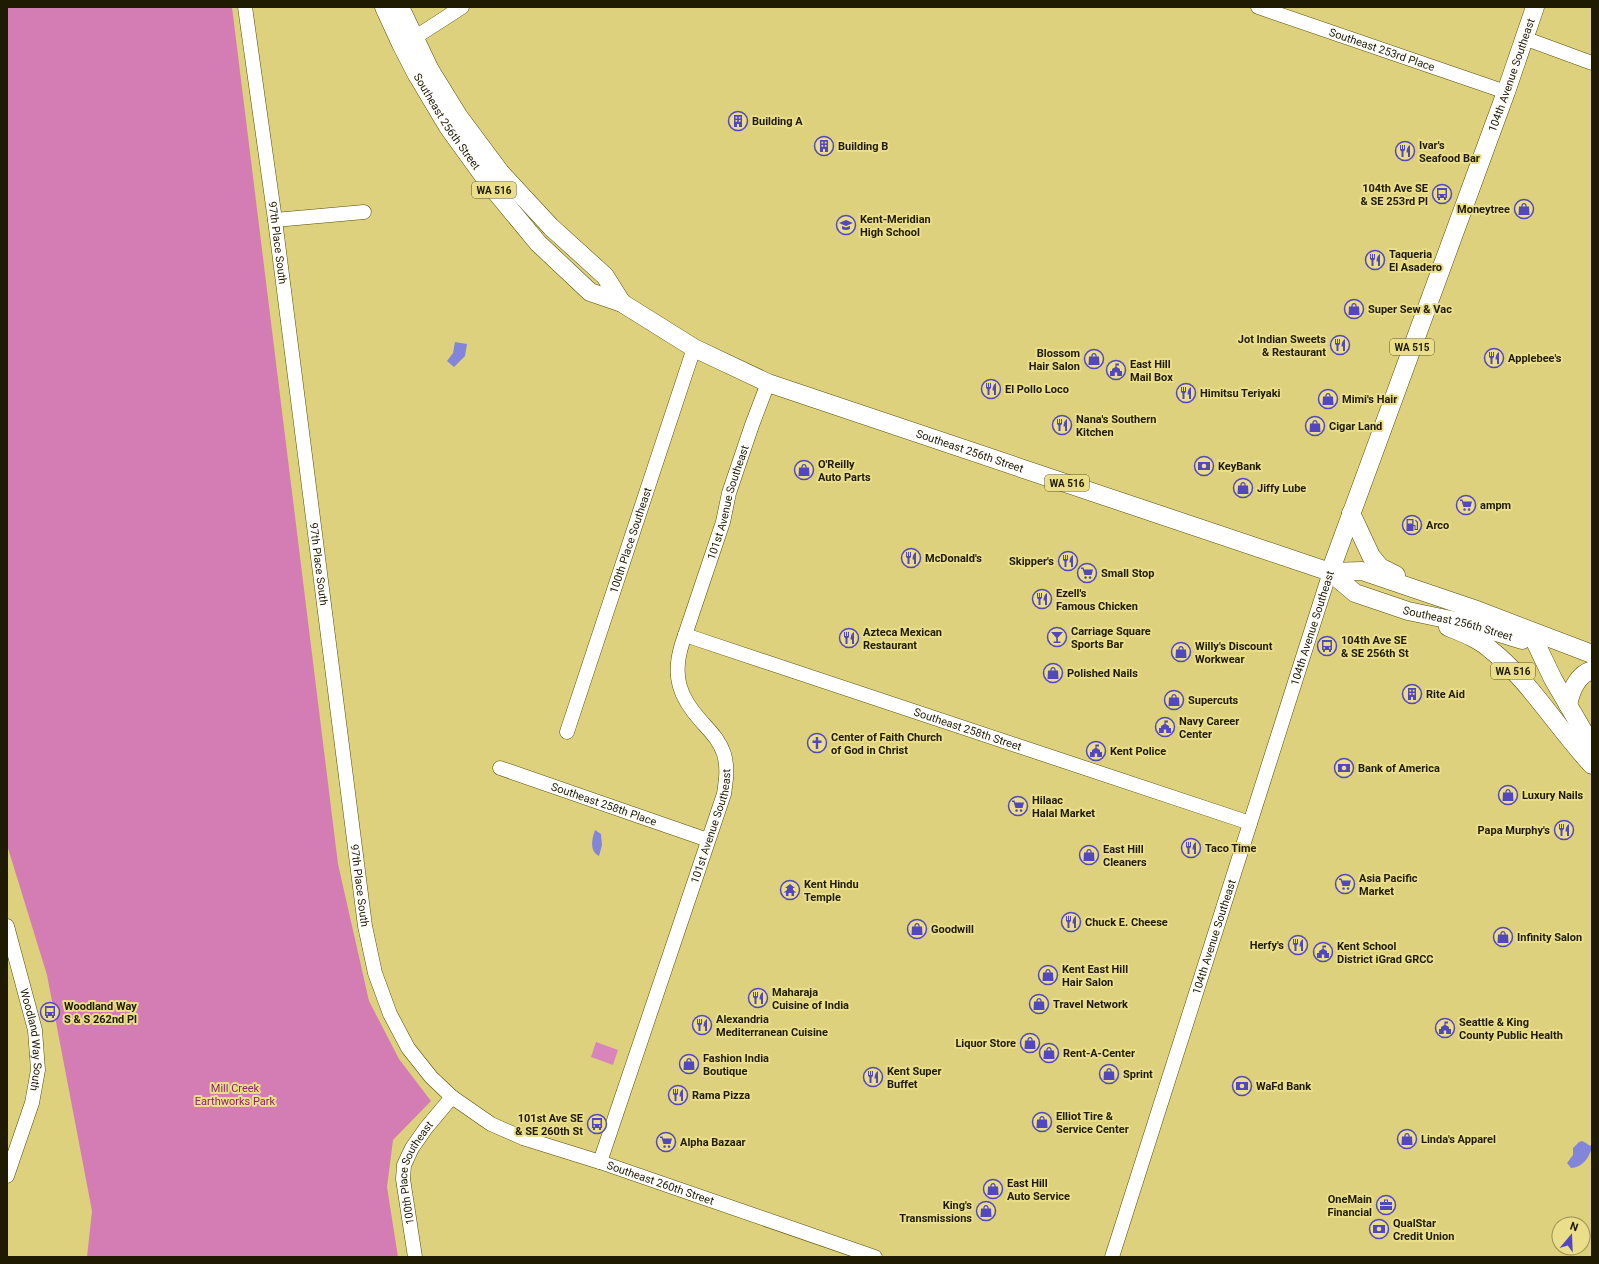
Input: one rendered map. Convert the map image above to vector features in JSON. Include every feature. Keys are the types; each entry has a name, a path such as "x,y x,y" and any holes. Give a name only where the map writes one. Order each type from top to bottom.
{"main road":[{"name":"WA 516","path":"384,7 407,41"},
{"name":"WA 516","path":"400,7 407,41"},
{"name":"104th Avenue Southeast","path":"1330,572 1506,92 1535,7"},
{"name":"Southeast 256th Street","path":"407,41 417,75 448,127 490,185 538,243 590,292 622,303 694,348 768,383 1330,572 1362,571 1417,589 1592,664"},
{"path":"1351,513 1371,556 1380,567 1392,572 1417,589"},
{"name":"Southeast 256th Street","path":"1330,572 1355,593 1408,611 1532,638 1592,654"},
{"name":"WA 516","path":"1408,611 1465,634 1491,649 1510,668 1592,765"},
{"name":"WA 516","path":"1532,638 1553,680 1592,746"},
{"path":"1568,705 1572,690 1580,677 1592,670"},
{"path":"1543,707 1546,705 1553,707 1588,750 1592,751"}],"street":[{"name":"97th Place South","path":"245,7 275,220 365,926 375,973 390,1014 408,1048 430,1077 452,1097"},
{"path":"407,41 462,7"},
{"name":"Southeast 253rd Place","path":"1258,7 1506,92"},
{"path":"1524,38 1592,63"},
{"path":"275,220 364,212"},
{"name":"100th Place Southeast","path":"566,732 694,348"},
{"name":"101st Avenue Southeast","path":"600,1162 724,794 727,768 724,754 716,736 692,710 686,700 679,683 678,662 685,635 723,522 729,492 768,383"},
{"name":"104th Avenue Southeast","path":"1112,1257 1330,572"},
{"name":"Southeast 258th Street","path":"685,635 1250,823"},
{"name":"Southeast 258th Place","path":"500,768 708,840"},
{"name":"Woodland Way South","path":"7,926 35,1030 38,1070 32,1103 7,1176"},
{"name":"Southeast 260th Street","path":"452,1097 491,1124 523,1138 600,1162 875,1257"},
{"name":"100th Place Southeast","path":"415,1257 402,1179 404,1165 412,1148 426,1128 452,1097"}],"shaded area":[{"path":"596,1042 618,1050 613,1065 591,1057"}],"green space":[{"name":"Mill Creek Earthworks Park","path":"7,7 232,7 338,864 369,1001 399,1059 431,1101 393,1140 387,1187 398,1257 87,1257 92,1211 47,975 7,845"}],"water":[{"path":"455,342 467,344 465,356 454,367 447,361 453,353"},
{"path":"595,830 601,834 602,845 599,856 594,851 592,844"},
{"path":"1582,1141 1590,1146 1592,1144 1591,1152 1580,1166 1571,1168 1567,1163 1573,1155 1573,1148"}],"place":[{"name":"Building A","path":"738,121"},
{"name":"Building B","path":"824,146"},
{"name":"Ivar's Seafood Bar","path":"1405,151"},
{"name":"104th Ave SE & SE 253rd Pl","path":"1442,194"},
{"name":"Moneytree","path":"1524,209"},
{"name":"Kent-Meridian High School","path":"846,225"},
{"name":"Taqueria El Asadero","path":"1375,260"},
{"name":"Super Sew & Vac","path":"1354,309"},
{"name":"Jot Indian Sweets & Restaurant","path":"1340,345"},
{"name":"Applebee's","path":"1494,358"},
{"name":"Blossom Hair Salon","path":"1094,359"},
{"name":"East Hill Mail Box","path":"1116,370"},
{"name":"El Pollo Loco","path":"991,389"},
{"name":"Himitsu Teriyaki","path":"1186,393"},
{"name":"Mimi's Hair","path":"1328,399"},
{"name":"Nana's Southern Kitchen","path":"1062,425"},
{"name":"Cigar Land","path":"1315,426"},
{"name":"KeyBank","path":"1204,466"},
{"name":"O'Reilly Auto Parts","path":"804,470"},
{"name":"Jiffy Lube","path":"1243,488"},
{"name":"ampm","path":"1466,505"},
{"name":"Arco","path":"1412,525"},
{"name":"McDonald's","path":"911,558"},
{"name":"Skipper's","path":"1068,561"},
{"name":"Small Stop","path":"1087,573"},
{"name":"Ezell's Famous Chicken","path":"1042,599"},
{"name":"Carriage Square Sports Bar","path":"1057,637"},
{"name":"Azteca Mexican Restaurant","path":"849,638"},
{"name":"104th Ave SE & SE 256th St","path":"1327,646"},
{"name":"Willy's Discount Workwear","path":"1181,652"},
{"name":"Polished Nails","path":"1053,673"},
{"name":"Rite Aid","path":"1412,694"},
{"name":"Supercuts","path":"1174,700"},
{"name":"Navy Career Center","path":"1165,727"},
{"name":"Center of Faith Church of God in Christ","path":"817,743"},
{"name":"Kent Police","path":"1096,751"},
{"name":"Bank of America","path":"1344,768"},
{"name":"Luxury Nails","path":"1508,795"},
{"name":"Hilaac Halal Market","path":"1018,806"},
{"name":"Papa Murphy's","path":"1564,830"},
{"name":"Taco Time","path":"1191,848"},
{"name":"East Hill Cleaners","path":"1089,855"},
{"name":"Asia Pacific Market","path":"1345,884"},
{"name":"Kent Hindu Temple","path":"790,890"},
{"name":"Chuck E. Cheese","path":"1071,922"},
{"name":"Goodwill","path":"917,929"},
{"name":"Infinity Salon","path":"1503,937"},
{"name":"Herfy's","path":"1298,945"},
{"name":"Kent School District iGrad GRCC","path":"1323,952"},
{"name":"Kent East Hill Hair Salon","path":"1048,975"},
{"name":"Maharaja Cuisine of India","path":"758,998"},
{"name":"Travel Network","path":"1039,1004"},
{"name":"Woodland Way S & S 262nd Pl","path":"50,1012"},
{"name":"Alexandria Mediterranean Cuisine","path":"702,1025"},
{"name":"Seattle & King County Public Health","path":"1445,1028"},
{"name":"Liquor Store","path":"1030,1043"},
{"name":"Rent-A-Center","path":"1049,1053"},
{"name":"Fashion India Boutique","path":"689,1064"},
{"name":"Sprint","path":"1109,1074"},
{"name":"Kent Super Buffet","path":"873,1077"},
{"name":"WaFd Bank","path":"1242,1086"},
{"name":"Rama Pizza","path":"678,1095"},
{"name":"Elliot Tire & Service Center","path":"1042,1122"},
{"name":"101st Ave SE & SE 260th St","path":"597,1124"},
{"name":"Linda's Apparel","path":"1407,1139"},
{"name":"Alpha Bazaar","path":"666,1142"},
{"name":"East Hill Auto Service","path":"993,1189"},
{"name":"OneMain Financial","path":"1386,1205"},
{"name":"King's Transmissions","path":"986,1211"},
{"name":"QualStar Credit Union","path":"1379,1229"}]}
